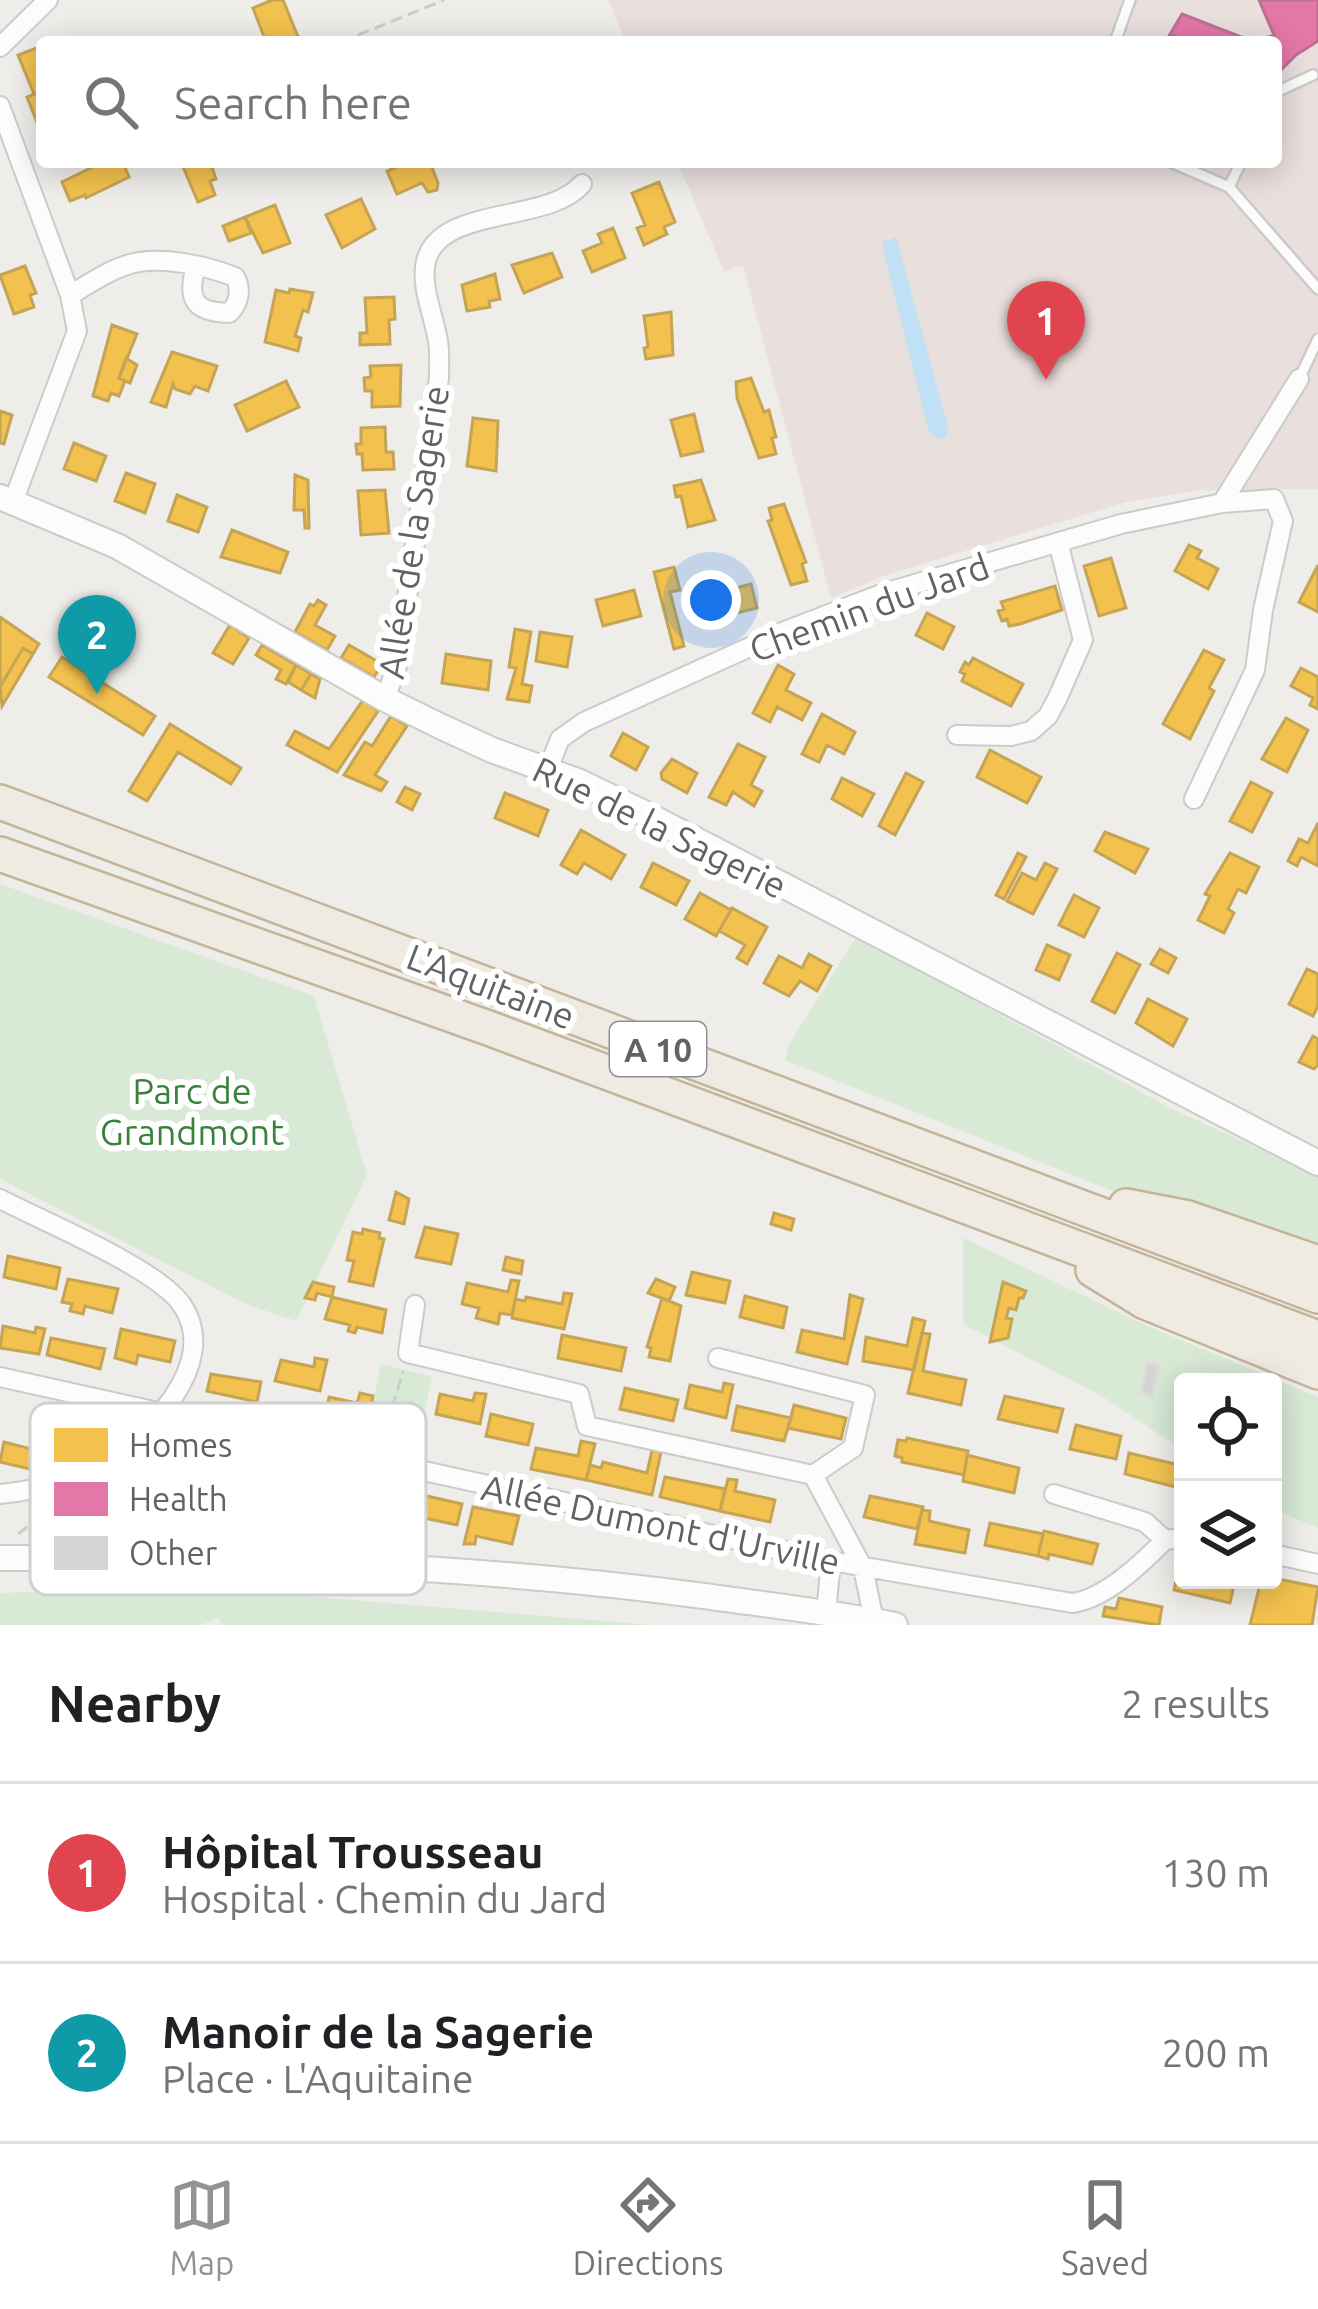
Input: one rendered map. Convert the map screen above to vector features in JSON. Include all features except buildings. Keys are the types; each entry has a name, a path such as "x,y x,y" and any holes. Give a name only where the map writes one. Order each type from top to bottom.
{"highway":[{"name":"L'Aquitaine","path":"0,802 1318,1296"},
{"name":"L'Aquitaine","path":"0,854 491,1029 1318,1339"},
{"path":"1030,1188 1188,1218 1318,1264"},
{"path":"1019,1226 1145,1302 1318,1372"}],"street":[{"path":"0,46 48,0"},
{"path":"0,106 70,295 77,331 6,500"},
{"name":"Allée de la Sagerie","path":"385,699 397,666 440,379 439,346 424,274 426,258 434,244 452,230 567,198 583,184"},
{"path":"70,295 137,261 196,268"},
{"path":"1222,503 1299,379"},
{"name":"Chemin du Jard","path":"548,769 560,739 570,730 785,632 884,593 1121,524 1222,503 1274,499 1282,521 1250,686 1194,799"},
{"name":"Rue de la Sagerie","path":"6,500 118,545 385,699 492,750 548,769 640,811 1318,1163"},
{"path":"957,735 1011,736 1031,731 1048,716 1058,697 1083,640 1058,542"},
{"path":"0,1199 154,1279 182,1305 191,1323 194,1355 179,1390 167,1403"},
{"path":"415,1305 408,1353 579,1394 587,1426 813,1475 853,1448 865,1395 718,1358"},
{"name":"Allée Dumont d'Urville","path":"0,1377 117,1403"},
{"name":"Allée Dumont d'Urville","path":"426,1472 863,1568 1080,1602 1174,1539 1145,1522 1054,1494"},
{"path":"813,1475 863,1568 881,1624"},
{"path":"0,1494 30,1490"},
{"path":"1282,1556 1318,1564"},
{"path":"826,1612 831,1561"},
{"path":"426,1568 624,1586 826,1612 881,1624"}],"lane":[{"path":"1117,36 1130,0"},
{"path":"1282,89 1313,75"},
{"path":"1185,168 1229,187 1318,289"},
{"path":"1229,187 1238,168"},
{"path":"1299,379 1318,339"}],"path":[{"path":"356,36 444,0"},
{"path":"393,1403 408,1353"},
{"path":"7,1548 30,1525"}],"shaded area":[{"path":"608,0 1318,0 1318,489 1203,490 1126,502 883,576 831,598 743,265 724,271 680,168 1282,168 1282,36 623,36"}],"green space":[{"name":"Parc de Grandmont","path":"0,884 314,996 367,1175 296,1321 246,1304 0,1179"},
{"path":"857,936 1170,1108 1318,1176 1318,1263 1158,1209 785,1060 790,1043"},
{"path":"963,1238 1145,1325 1260,1373 1174,1373 1174,1444 1100,1395 963,1324"},
{"path":"381,1364 432,1377 426,1404 373,1403"},
{"path":"1282,1382 1318,1397 1318,1528 1282,1513"},
{"path":"0,1593 293,1595 650,1625 222,1625 219,1618 200,1625 0,1625"}],"water":[{"path":"896,237 948,427 946,437 939,439 929,432 883,249 883,242"}],"place":[{"name":"Hôpital Trousseau","path":"1046,380"},
{"name":"Manoir de la Sagerie","path":"97,694"}]}
